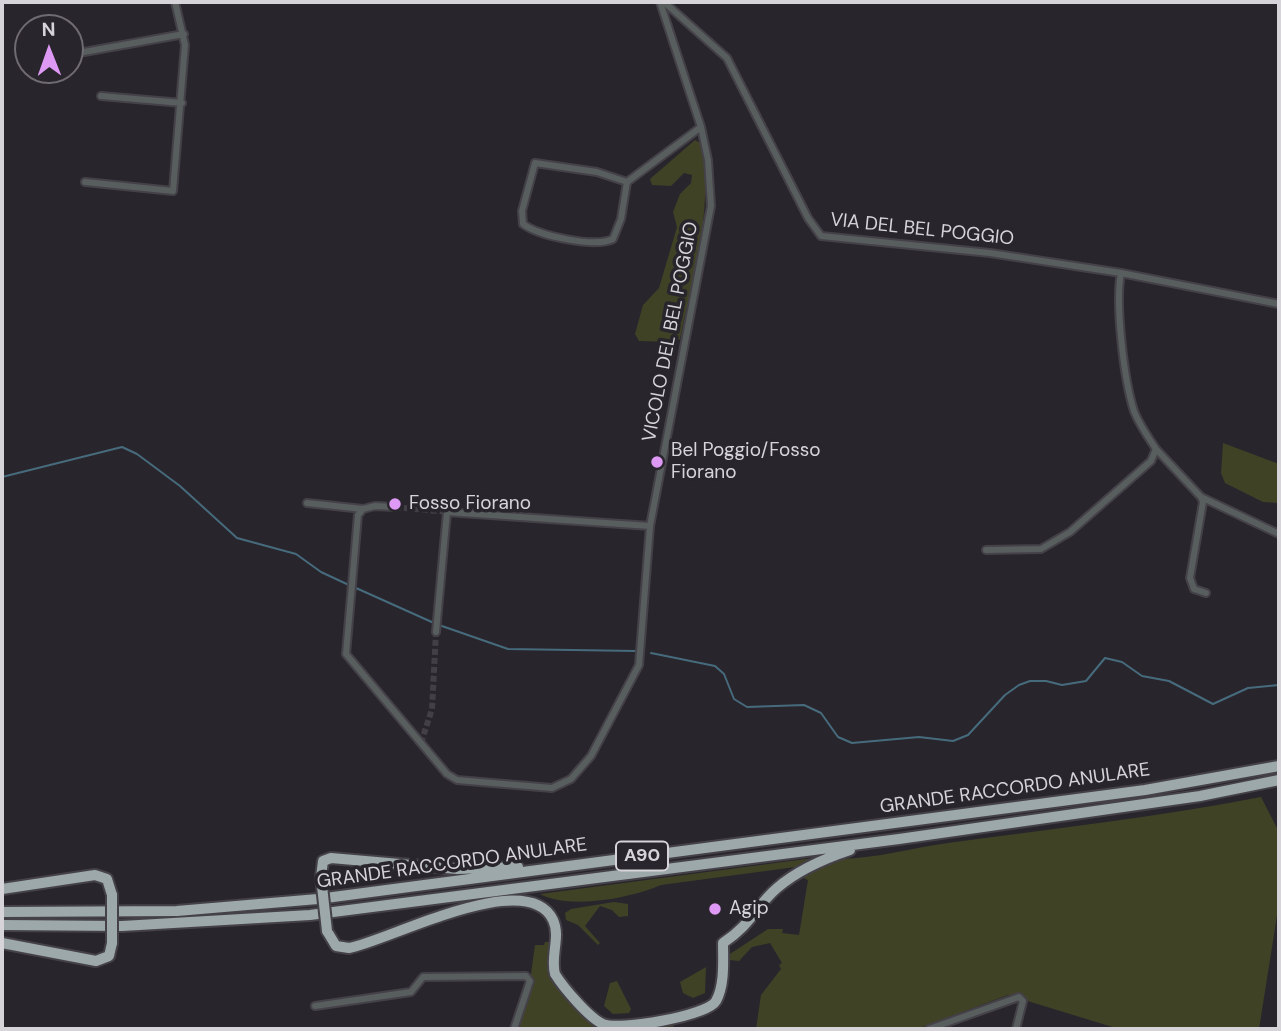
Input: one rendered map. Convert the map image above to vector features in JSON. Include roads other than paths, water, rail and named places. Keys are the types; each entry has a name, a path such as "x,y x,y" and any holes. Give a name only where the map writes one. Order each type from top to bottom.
{"highway":[{"name":"GRANDE RACCORDO ANULARE","path":"2,912 91,913 264,905 1144,790 1279,765"},
{"name":"GRANDE RACCORDO ANULARE","path":"2,925 179,924 310,915 899,839 1200,796 1279,780"},
{"path":"573,866 457,869 331,858 323,861 321,877 327,931 336,946 349,948 449,912 509,902 532,904 548,913 554,923 555,974 598,1021 615,1027 690,1016 705,1011 715,1002 721,987 723,943 751,922 775,890 804,869 827,858 899,839"},
{"path":"2,889 95,875 107,879 112,895 112,943 109,956 96,961 2,943"}],"street":[{"path":"85,182 173,191 182,103 184,34 175,2"},
{"name":"VICOLO DEL BEL POGGIO","path":"363,509 358,515 346,654 421,743 457,780 552,788 563,784 582,770 639,665 650,526 711,206 708,160 701,127 662,2"},
{"name":"VIA DEL BEL POGGIO","path":"662,2 727,58 808,218 821,236 990,253 1121,273"},
{"path":"84,52 184,34"},
{"path":"101,96 182,103"},
{"path":"627,182 597,172 536,163 522,211 523,225 538,233 595,243 609,242 616,236 627,182 701,127"},
{"path":"1279,304 1121,273 1121,319 1129,391 1135,414 1156,449 1200,497 1279,534"},
{"path":"986,550 1041,549 1070,532 1151,461 1156,449"},
{"path":"1200,497 1202,509 1190,578 1194,589 1206,593"},
{"path":"307,502 363,509 375,506 395,508"},
{"path":"436,632 447,512 650,526"},
{"path":"315,1006 409,992 423,977 526,976 530,981 514,1029"},
{"path":"929,1029 1018,997 1023,1002 1016,1029"}],"waterway":[{"path":"2,477 122,447 137,454 180,486 237,538 296,554 321,572 351,586"},
{"path":"356,588 434,623"},
{"path":"439,625 508,649 636,651"},
{"path":"651,653 715,666 724,674 734,699 747,707 804,705 821,713 838,737 852,743 919,737 953,741 968,735 1005,695 1019,685 1030,681 1062,685 1086,681 1105,658 1122,662 1142,676 1169,681 1213,704 1248,688 1279,685"}],"tunnel":[{"path":"395,507 447,512"},
{"path":"421,743 432,709 436,632"}],"place":[{"name":"Bel Poggio/Fosso Fiorano","path":"657,462"},
{"name":"Fosso Fiorano","path":"395,504"},
{"name":"Agip","path":"715,909"}]}
